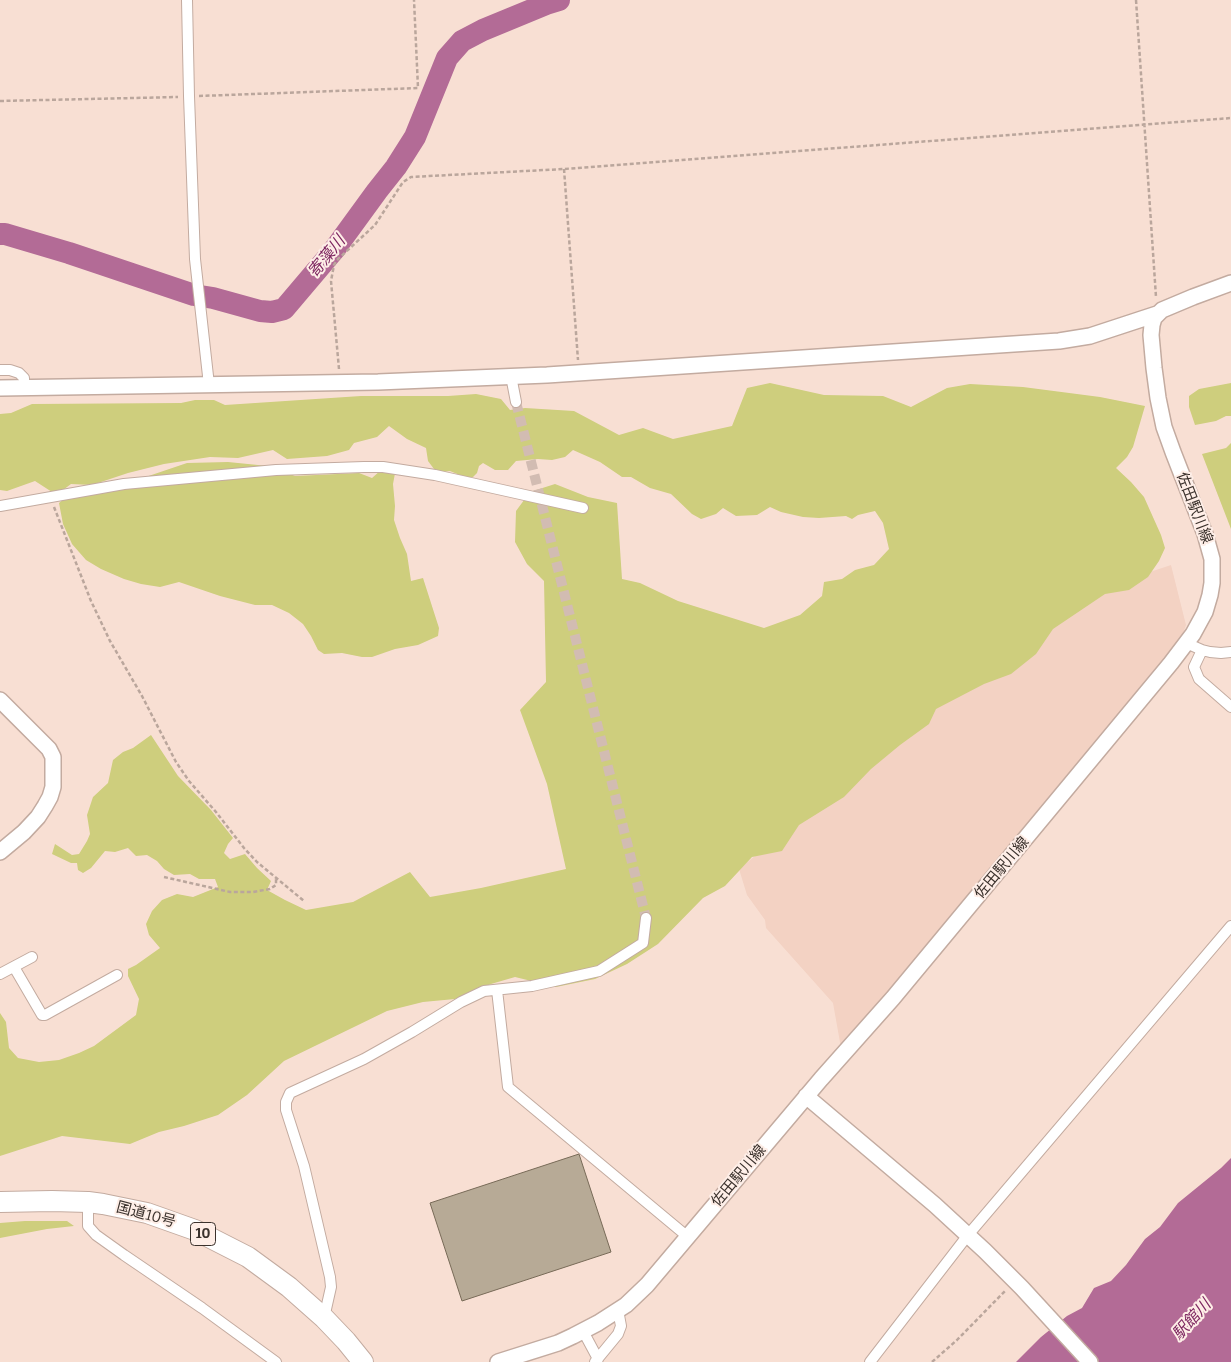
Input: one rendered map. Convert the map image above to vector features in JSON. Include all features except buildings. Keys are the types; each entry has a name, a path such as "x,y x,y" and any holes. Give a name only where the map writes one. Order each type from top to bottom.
{"highway":[{"name":"国道10号","path":"0,1202 35,1200 88,1202 115,1206 147,1213 209,1236 248,1257 275,1276 324,1318 363,1362"}],"street":[{"path":"187,0 195,259 209,385"},
{"path":"0,388 340,383 579,373 1059,341 1090,336 1157,314 1177,303 1231,283"},
{"name":"佐田駅川線","path":"498,1362 558,1343 584,1331 626,1305 647,1285 806,1096 893,998 1165,671 1196,630 1206,612 1212,583 1212,559 1205,534 1164,427 1152,351 1152,324 1157,314"},
{"path":"0,370 10,370 19,373 24,378 24,388"},
{"path":"511,376 516,402"},
{"path":"0,506 124,484 276,470 374,467 410,470 582,508"},
{"path":"1186,643 1202,650 1221,653 1231,652"},
{"path":"1202,650 1194,667 1199,679 1231,707"},
{"path":"0,700 49,749 54,763 53,787 45,806 24,832 0,852"},
{"path":"324,1318 331,1287 330,1277 304,1166 286,1110 287,1097 290,1093 352,1065 461,1002 484,991 532,986 599,971 643,943 646,918"},
{"path":"870,1362 968,1235 1231,926"},
{"path":"0,974 32,957"},
{"path":"14,967 42,1015 117,975"},
{"path":"497,990 508,1087 688,1237"},
{"path":"806,1096 968,1235 1015,1288 1090,1362"},
{"path":"88,1202 88,1226 96,1235 276,1362"},
{"path":"584,1331 597,1360 618,1334 621,1326 618,1310"}],"path":[{"path":"0,101 418,88 414,0"},
{"path":"1136,0 1157,314"},
{"path":"340,383 331,282 332,270 337,260 375,225 403,182 412,177 564,169 1231,118"},
{"path":"564,169 579,373"},
{"path":"50,496 100,622 142,696 176,762 189,781 256,862 304,902"},
{"path":"164,878 230,892 253,892 270,890 276,885 276,877"},
{"path":"932,1362 1015,1288"}],"shaded area":[{"path":"770,383 824,395 883,396 911,407 947,388 970,384 1023,387 1100,397 1145,406 1133,447 1127,457 1116,468 1144,497 1165,548 1148,577 1129,590 1105,594 1053,629 1036,654 1011,674 984,684 936,709 929,724 871,769 844,797 799,825 782,851 752,857 725,886 703,898 658,944 627,964 595,979 556,987 515,977 491,984 455,999 423,1002 387,1011 284,1061 247,1095 218,1115 159,1132 130,1144 62,1136 0,1156 0,1013 6,1022 9,1048 18,1058 39,1062 59,1060 94,1046 136,1015 139,999 128,976 128,969 160,948 149,935 146,924 152,911 162,900 177,894 193,897 218,887 215,879 199,879 190,874 174,875 147,855 136,856 128,848 115,852 105,851 91,868 83,873 78,870 77,863 71,863 52,854 55,844 72,855 79,854 90,834 87,815 93,797 108,783 113,760 123,752 133,748 151,735 178,776 211,810 233,838 224,853 230,859 245,854 271,881 267,890 306,910 353,902 410,872 430,897 566,869 547,784 520,710 546,682 544,581 527,564 515,542 516,511 530,492 555,484 588,497 617,503 622,579 640,583 678,601 764,628 800,615 822,596 824,582 842,579 855,570 874,565 889,549 883,523 875,511 858,515 852,519 846,516 803,517 781,512 770,507 757,515 736,516 723,508 716,514 701,519 692,514 671,494 650,488 631,477 622,477 600,462 573,450 565,457 552,460 516,461 508,470 495,470 483,463 479,466 477,473 473,477 467,478 450,471 442,472 434,469 428,461 426,448 407,439 389,426 377,437 354,443 349,450 327,456 287,459 273,450 238,458 210,457 164,464 92,485 71,484 63,490 52,492 35,481 7,491 0,490 0,414 11,413 32,404 181,403 195,400 214,400 225,405 361,396 448,396 476,394 501,399 510,410 525,408 574,411 619,435 643,428 673,439 732,426 747,388"},
{"path":"1231,383 1231,416 1195,425 1189,407 1189,396 1199,389"},
{"path":"1231,443 1231,529 1202,454 1226,448"},
{"path":"228,462 268,466 295,476 359,473 372,478 388,464 396,468 393,484 394,520 407,554 411,581 423,578 439,628 438,636 418,645 395,649 372,657 342,653 324,654 318,650 303,624 289,613 272,605 255,605 220,596 179,582 160,587 141,584 101,569 86,560 72,544 63,524 59,503 72,492 119,486 187,463"},
{"path":"1171,565 1186,625 1181,639 841,1048 833,1003 766,928 765,920 747,895 739,869 864,767 977,668 1081,595"},
{"path":"67,1221 74,1226 0,1238 0,1223"}],"water":[{"name":"駅館川","path":"1231,1158 1231,1362 1016,1362 1041,1337 1067,1316 1082,1308 1094,1288 1111,1281 1126,1265 1145,1239 1160,1227 1178,1203"}],"waterway":[{"name":"寄藻川","path":"0,234 69,253 194,295 213,298 260,311 272,312 284,309 334,250 396,167 415,137 447,58 462,41 483,30 559,0"}],"tunnel":[{"path":"516,402 646,918"}]}
